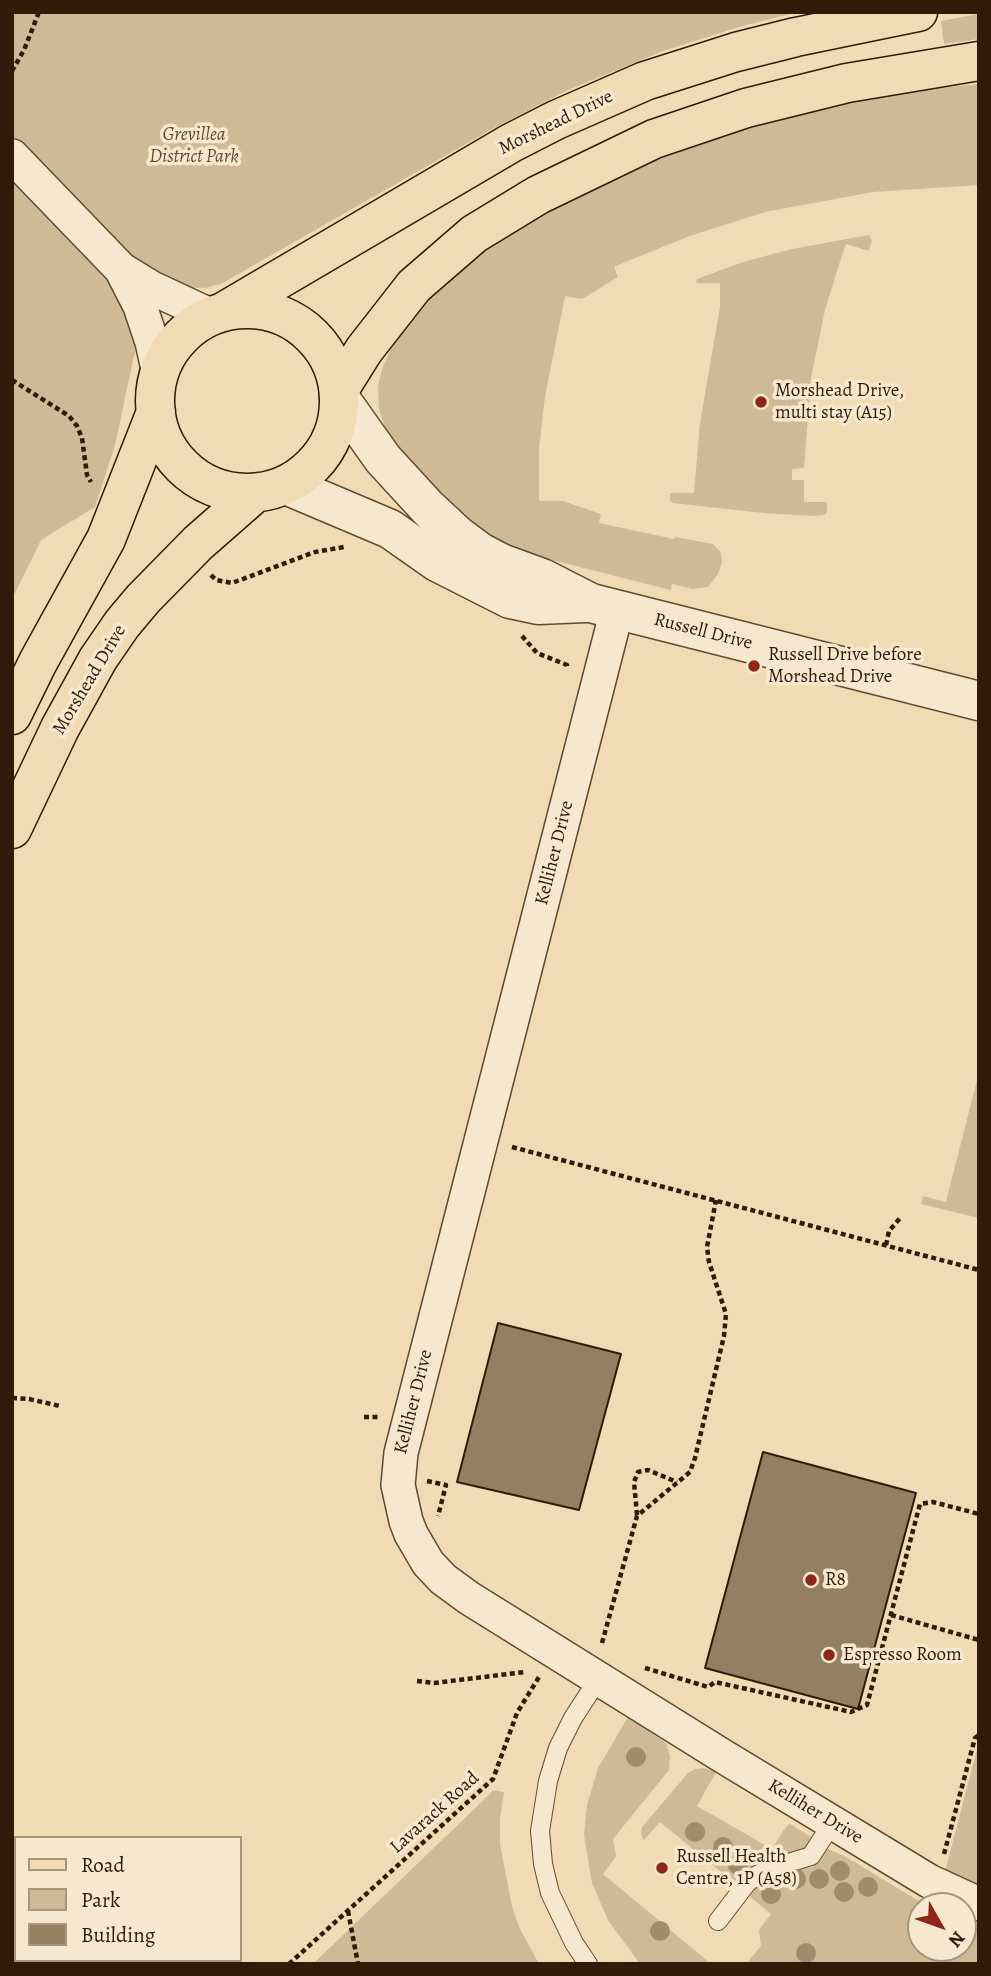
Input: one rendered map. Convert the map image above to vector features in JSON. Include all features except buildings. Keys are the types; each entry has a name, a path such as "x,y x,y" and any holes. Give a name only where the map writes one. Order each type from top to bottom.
{"main road":[{"name":"Morshead Drive","path":"219,313 511,143 610,96 645,81 736,52 918,12"},
{"path":"339,393 364,350 414,286 474,234 538,195 654,139 746,108 847,83 979,61"},
{"path":"254,309 268,311 294,321 316,339 324,350 336,376 339,393 335,428 330,442 312,467 271,489 224,491 189,473 164,443 156,412 155,393 159,374 166,356 188,330 219,313 254,309"},
{"path":"12,715 106,539 156,412"},
{"name":"Morshead Drive","path":"12,829 60,728 98,659 143,599 198,543 271,489"}],"street":[{"path":"12,156 121,269 152,288 219,313"},
{"path":"121,269 140,306 159,374"},
{"name":"Russell Drive","path":"339,393 383,459 428,508 457,535 490,557 604,606 979,701"},
{"name":"Russell Drive","path":"271,489 390,529 436,562 510,599 538,605 604,606"},
{"name":"Kelliher Drive","path":"604,606 401,1453 398,1475 403,1509 422,1556 435,1572 469,1598 929,1881 979,1904"}],"lane":[{"path":"588,1964 550,1893 543,1864 540,1831 548,1781 558,1748 573,1717 599,1678"},
{"path":"718,1921 743,1888 757,1875 811,1856 833,1822"}],"path":[{"path":"12,71 24,50 39,12"},
{"path":"12,380 69,416 78,426 87,475 93,485 118,506"},
{"path":"198,543 189,563 193,570 199,576 211,575 226,583 315,552 348,546"},
{"path":"519,633 537,653 567,665"},
{"path":"503,1145 979,1269"},
{"path":"637,1516 690,1472 695,1458 724,1336 726,1314 706,1247 716,1199"},
{"path":"886,1245 889,1231 901,1217"},
{"path":"12,1398 60,1406"},
{"path":"602,1641 637,1516 634,1482 638,1472 648,1470 677,1482"},
{"path":"422,1480 446,1485 436,1526"},
{"path":"644,1667 708,1687 715,1682 850,1712 867,1705 920,1504 933,1502 979,1514"},
{"path":"891,1615 979,1640"},
{"name":"Lavarack Road","path":"289,1964 493,1779 517,1713 543,1671 434,1683 417,1681"},
{"path":"942,1859 975,1738 979,1735"},
{"path":"348,1911 358,1964"}],"green space":[{"name":"Grevillea District Park","path":"12,12 798,12 663,51 568,90 492,129 221,284 205,288 182,287 149,271 119,302 127,315 135,340 135,351 115,445 95,507 41,540 12,599"},
{"path":"979,14 979,39 944,44 941,21"},
{"path":"979,84 979,185 873,192 765,212 687,237 614,267 618,277 582,299 565,296 545,396 539,449 539,501 563,501 601,514 599,523 674,539 675,537 713,544 721,553 722,562 718,574 708,587 693,589 672,584 671,590 548,559 501,542 469,523 431,489 387,434 379,409 378,387 391,348 419,309 441,285 497,238 611,176 721,133 828,104"},
{"path":"869,235 872,240 869,251 846,244 842,255 825,310 811,378 804,468 792,469 792,480 804,480 804,502 827,502 827,512 814,516 673,503 670,493 694,493 700,423 720,307 720,283 696,283 697,279 743,262 792,249"},
{"path":"979,1072 979,1218 921,1204 923,1196 946,1202"},
{"path":"628,1717 666,1743 670,1756 669,1770 613,1839 616,1856 603,1874 711,1964 640,1964 608,1920 592,1883 584,1835 587,1805 598,1768"},
{"path":"979,1742 979,1887 945,1871"},
{"path":"704,1768 716,1772 697,1806 772,1849 790,1824 811,1837 809,1844 805,1849 736,1884 660,1822 644,1840 642,1827 688,1773"},
{"path":"494,1790 504,1792 500,1844 512,1906 519,1927 539,1964 313,1964"},
{"path":"828,1849 907,1894 907,1962 977,1962 977,1928 979,1964 746,1964 761,1946 759,1930 771,1914 748,1895 765,1879 812,1867"}],"place":[{"name":"Morshead Drive, multi stay (A15)","path":"761,402"},
{"name":"Russell Drive before Morshead Drive","path":"754,666"},
{"name":"R8","path":"811,1580"},
{"name":"Espresso Room","path":"829,1655"},
{"name":"Russell Health Centre, 1P (A58)","path":"662,1868"}]}
